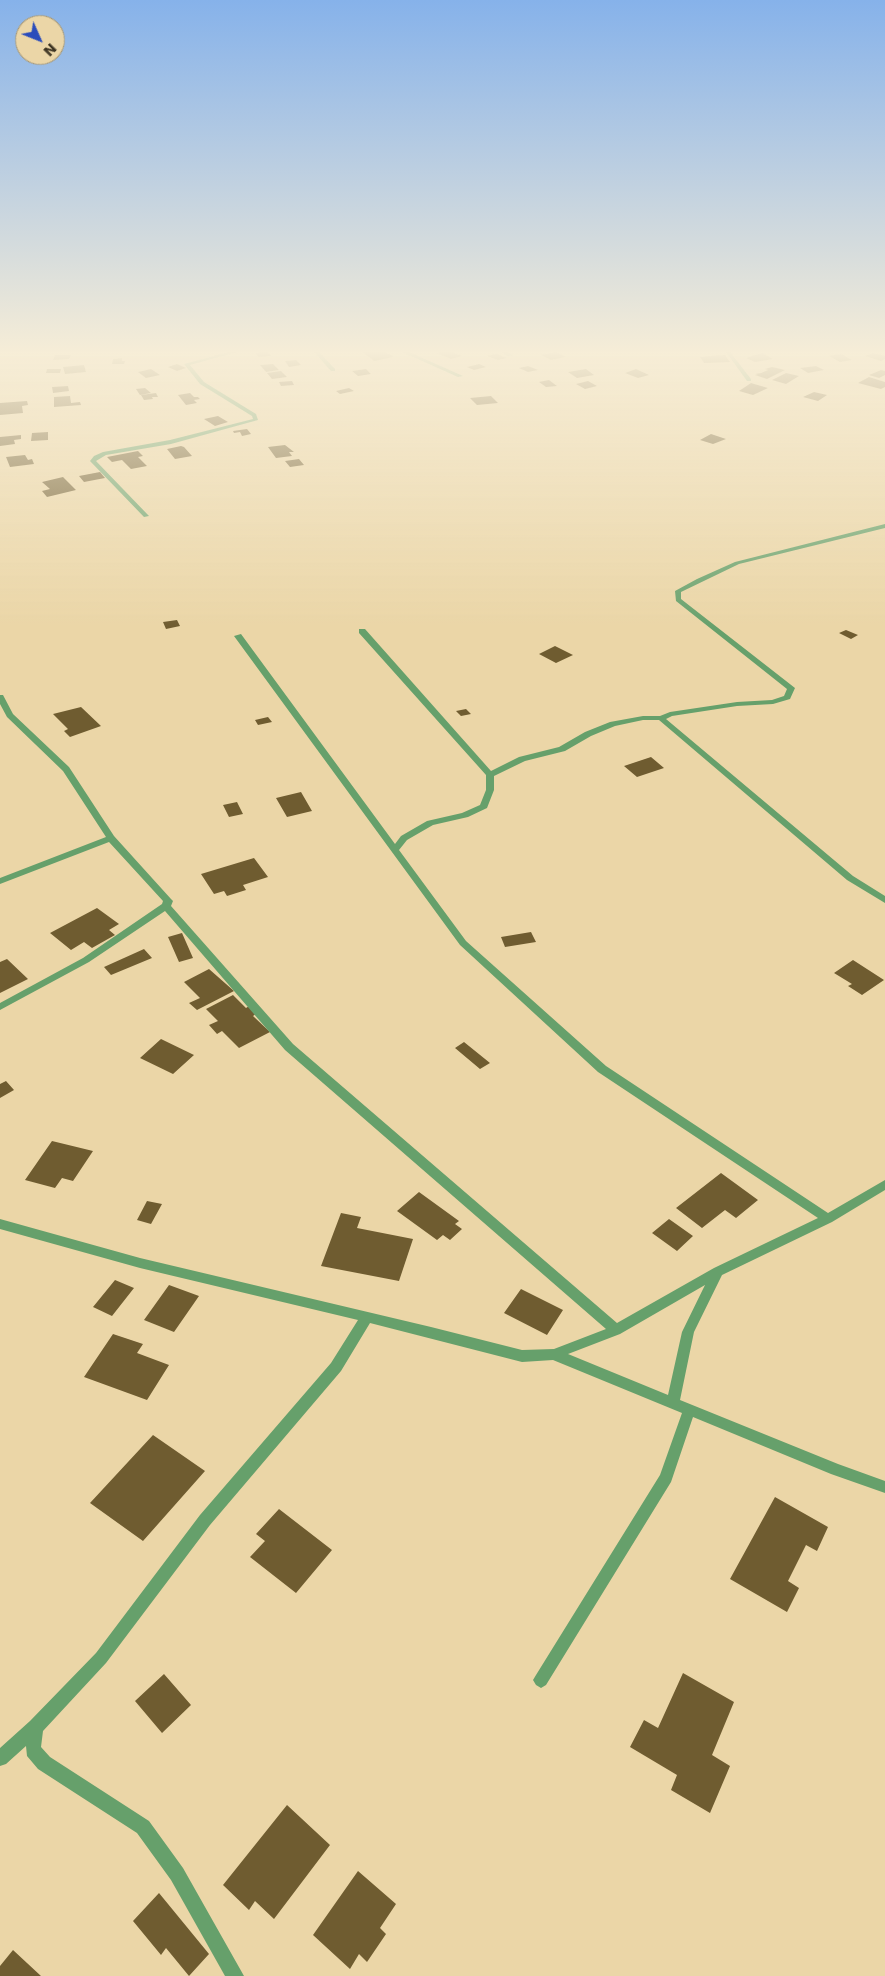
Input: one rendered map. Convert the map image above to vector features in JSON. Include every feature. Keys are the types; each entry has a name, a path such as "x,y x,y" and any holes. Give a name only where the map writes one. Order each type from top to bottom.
{"street":[{"path":"146,516 93,461 96,457 105,453 158,444"},
{"path":"490,774 522,759 562,749 588,734 613,724 643,718 661,718 670,714 737,704 772,702 787,697 791,688 678,600 678,592 699,580 737,563 885,526"},
{"path":"362,631 490,774 490,790 484,806 465,815 430,823 404,838 394,850"},
{"path":"238,636 463,943 602,1069 828,1219"},
{"path":"0,697 10,715 66,769 111,838 168,902 166,906 86,960 0,1007"},
{"path":"661,718 850,878 885,900"},
{"path":"0,881 111,838"},
{"path":"166,906 289,1047 616,1330"},
{"path":"0,1224 140,1263 522,1356 554,1354 616,1330 718,1272 828,1219 885,1184"},
{"path":"673,1403 688,1332 718,1272"},
{"path":"0,1758 36,1727 101,1658 205,1520 336,1367 367,1317"},
{"path":"554,1354 836,1470 885,1487"},
{"path":"541,1680 666,1478 689,1410"},
{"path":"36,1727 33,1750 44,1763 143,1827 177,1874 235,1976"}],"building":[{"path":"285,445 294,452 289,452 292,456 276,458 268,447"},
{"path":"181,446 192,456 175,459 167,449"},
{"path":"138,451 143,456 138,457 147,466 131,469 122,460 112,462 107,457"},
{"path":"25,455 28,460 32,459 34,464 10,467 6,457"},
{"path":"299,459 304,465 290,467 285,461"},
{"path":"100,472 105,478 84,482 79,476"},
{"path":"63,477 76,490 47,497 42,491 50,489 42,482"},
{"path":"177,620 180,626 166,629 163,622"},
{"path":"846,630 858,635 851,639 839,633"},
{"path":"555,646 573,655 556,663 539,654"},
{"path":"81,707 101,726 70,737 64,731 68,729 53,714"},
{"path":"466,709 471,714 461,716 456,711"},
{"path":"268,717 272,722 258,725 255,720"},
{"path":"651,757 664,768 637,777 624,766"},
{"path":"301,792 312,811 287,817 276,798"},
{"path":"237,802 243,814 229,817 223,805"},
{"path":"254,858 268,877 243,885 246,890 227,896 224,891 214,894 201,874"},
{"path":"97,908 119,924 109,930 115,935 92,948 84,942 71,950 50,933"},
{"path":"531,932 536,942 505,947 501,937"},
{"path":"182,933 193,958 179,962 168,937"},
{"path":"144,949 152,958 111,975 104,967"},
{"path":"7,959 28,979 0,993 0,962"},
{"path":"853,960 884,980 862,995 848,986 852,984 834,973"},
{"path":"209,969 234,991 197,1010 189,1003 200,998 184,982"},
{"path":"233,995 246,1008 249,1006 257,1013 253,1016 270,1032 239,1048 222,1031 217,1034 209,1025 218,1021 206,1009"},
{"path":"161,1039 194,1055 173,1074 140,1058"},
{"path":"464,1042 490,1063 480,1069 455,1048"},
{"path":"6,1081 14,1090 0,1098 0,1084"},
{"path":"52,1141 93,1151 73,1181 62,1178 55,1188 25,1180"},
{"path":"721,1173 758,1200 736,1218 725,1210 702,1228 676,1208"},
{"path":"419,1192 459,1221 455,1224 462,1229 450,1240 443,1235 437,1240 397,1211"},
{"path":"147,1201 162,1204 151,1224 137,1220"},
{"path":"341,1213 361,1217 357,1228 413,1239 399,1281 321,1266"},
{"path":"669,1219 693,1236 677,1251 652,1233"},
{"path":"115,1280 134,1288 112,1316 93,1307"},
{"path":"169,1285 199,1296 174,1332 144,1320"},
{"path":"521,1289 563,1310 547,1335 504,1313"},
{"path":"113,1334 143,1344 137,1353 169,1365 147,1400 84,1377"},
{"path":"153,1435 205,1471 143,1541 90,1503"},
{"path":"775,1497 828,1527 817,1551 806,1545 788,1581 799,1588 787,1612 730,1579"},
{"path":"279,1509 332,1550 296,1593 250,1557 265,1541 256,1534"},
{"path":"683,1673 734,1702 712,1755 730,1766 710,1813 671,1790 677,1775 630,1747 644,1720 658,1728"},
{"path":"164,1674 191,1705 162,1733 135,1701"},
{"path":"287,1805 330,1845 274,1919 255,1901 249,1910 223,1885"},
{"path":"358,1871 396,1904 380,1928 386,1934 367,1962 359,1954 350,1969 313,1935"},
{"path":"159,1893 209,1954 189,1976 166,1948 161,1955 133,1921"},
{"path":"13,1950 41,1976 0,1976 0,1966"}]}
